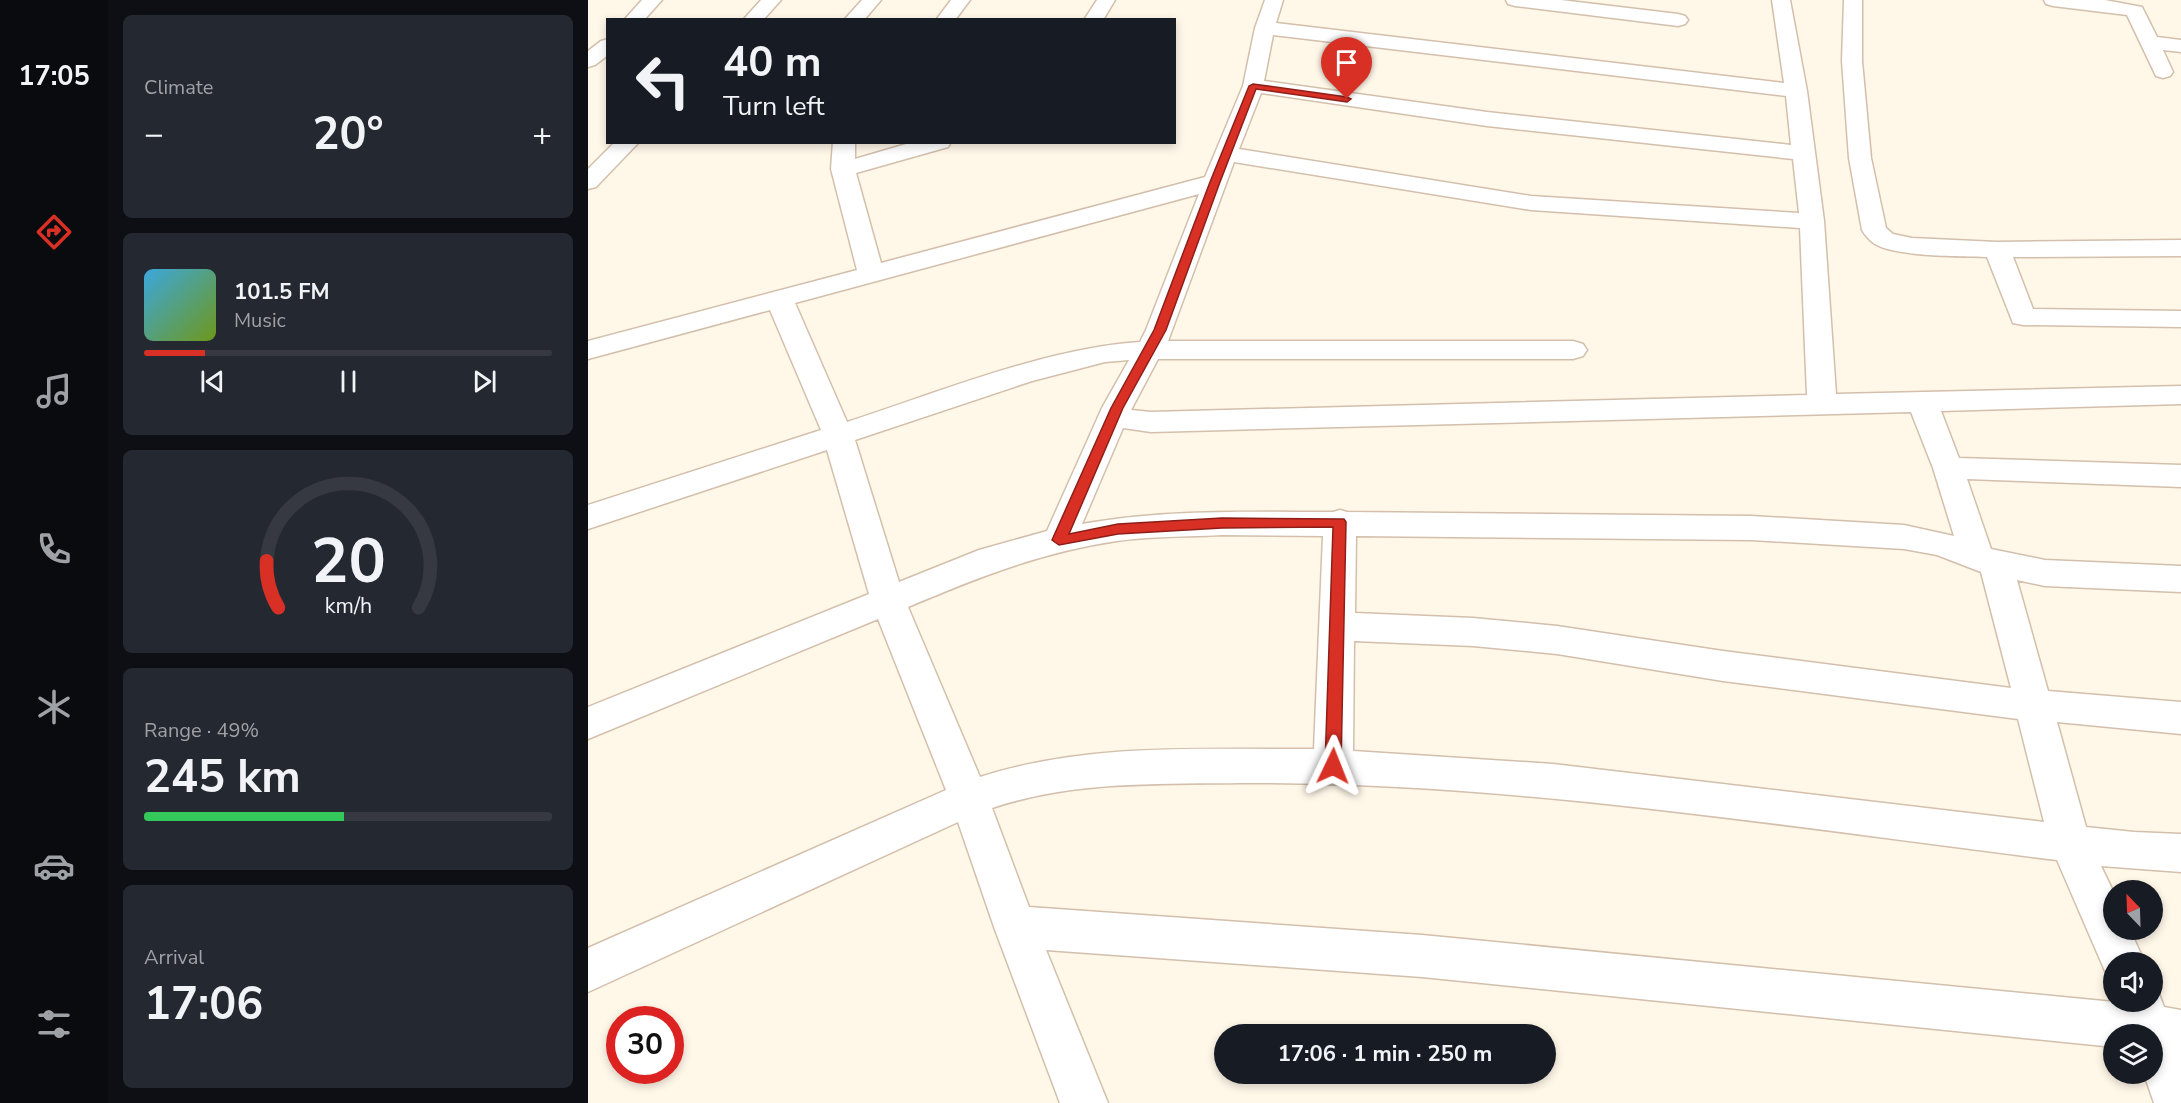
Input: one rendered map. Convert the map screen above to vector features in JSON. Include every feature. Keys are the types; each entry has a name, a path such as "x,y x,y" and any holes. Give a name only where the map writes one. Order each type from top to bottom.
{"street":[{"path":"635,18 653,0"},
{"path":"754,18 772,0"},
{"path":"855,18 872,0"},
{"path":"947,18 961,0"},
{"path":"1094,18 1106,0"},
{"path":"1059,540 1113,417 1160,330 1253,86 1265,28 1274,0"},
{"path":"1515,0 1678,20"},
{"path":"1781,0 1796,91 1812,221 1822,403"},
{"path":"1852,0 1852,61 1859,147 1874,230 1884,239 1902,244 1996,250 2181,248"},
{"path":"2053,0 2135,11 2163,72"},
{"path":"1265,28 1796,91"},
{"path":"2148,42 2181,46"},
{"path":"588,61 606,47"},
{"path":"1253,86 1487,118 1803,153"},
{"path":"588,182 626,144"},
{"path":"844,144 843,169 871,273"},
{"path":"843,169 933,144"},
{"path":"1226,154 1531,203 1812,221"},
{"path":"588,350 1215,182"},
{"path":"1996,250 2023,317 2181,319"},
{"path":"780,298 838,435 888,601 969,798 1015,927 1084,1103"},
{"path":"588,517 1022,375 1104,353 1150,350 1573,350"},
{"path":"1113,417 1151,422 2181,395"},
{"path":"1922,401 1986,560 2032,705 2070,843 2118,952"},
{"path":"1948,468 2181,476"},
{"path":"1333,766 1340,522"},
{"path":"588,723 991,559 1059,540 1118,529 1222,523 1340,522 1750,528 1904,537 1941,544 1986,560 2044,573 2181,579"},
{"path":"1337,626 1473,632 1557,640 1723,666 2032,705 2181,718"},
{"path":"588,970 969,798 1021,782 1078,771 1144,767 1333,766 1553,781 2134,851 2181,853"},
{"path":"1015,927 1422,956 2158,1021 2178,1103"}],"route":[{"path":"1333,766 1340,522 1222,523 1118,529 1059,540 1117,408 1160,330 1253,86 1347,99"}]}
